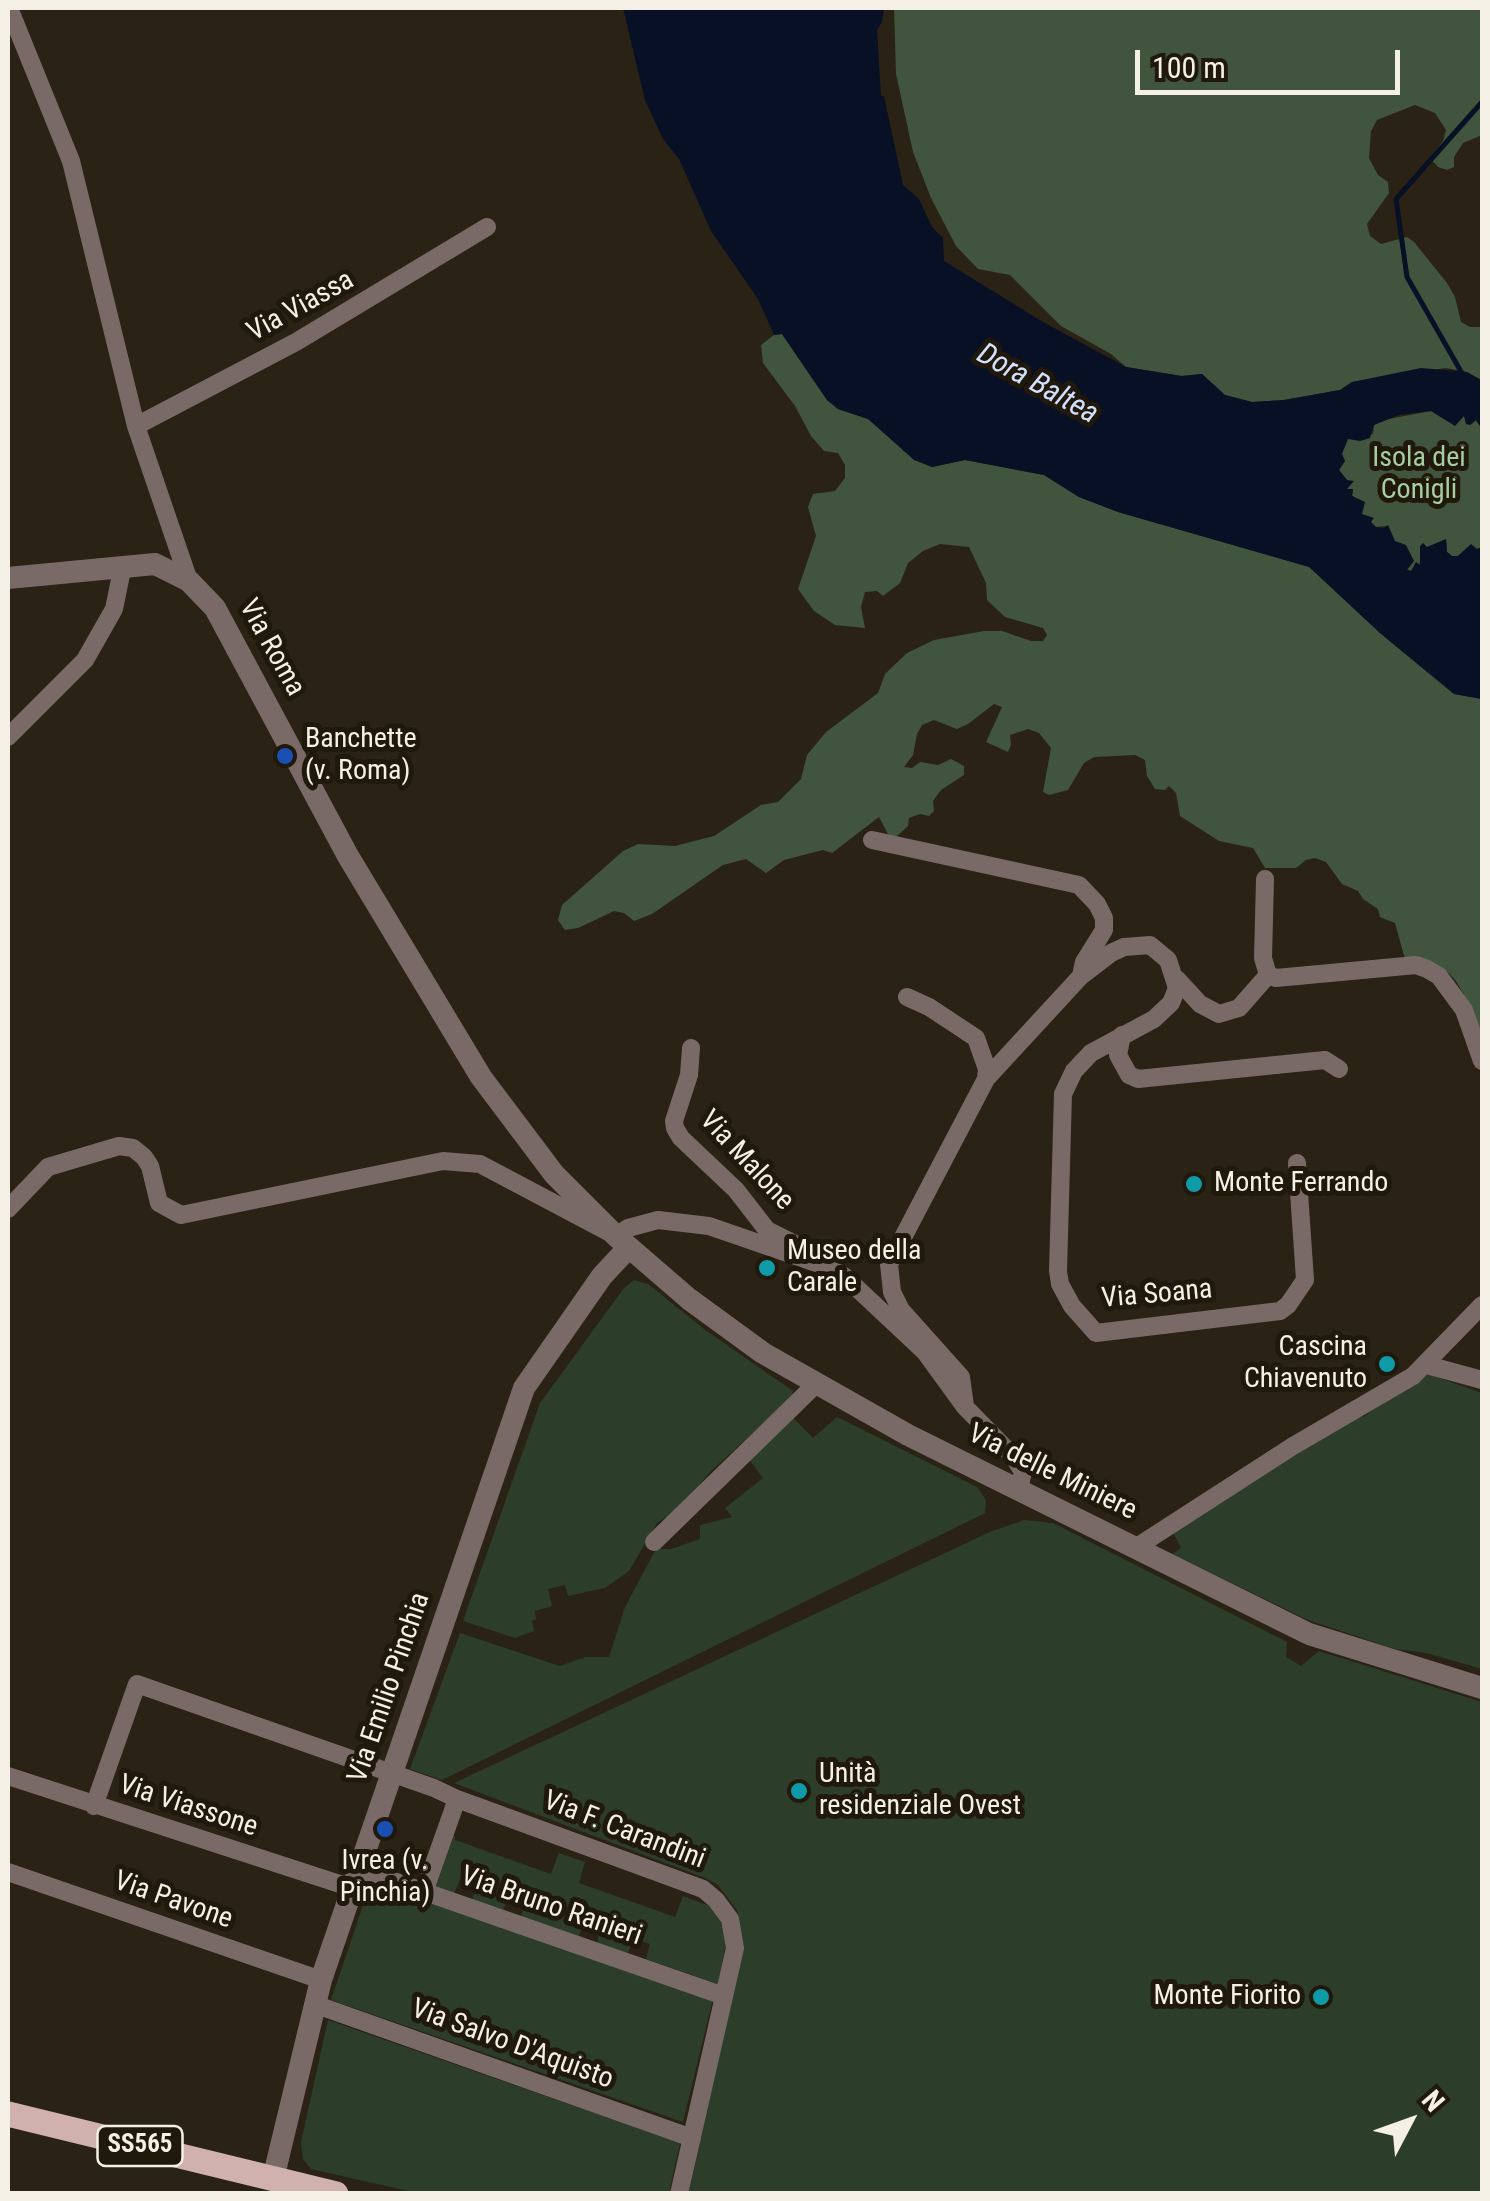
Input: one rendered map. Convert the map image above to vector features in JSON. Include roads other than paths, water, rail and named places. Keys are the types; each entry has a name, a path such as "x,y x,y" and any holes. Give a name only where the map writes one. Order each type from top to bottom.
{"main road":[{"name":"SS565","path":"8,2114 271,2186"},
{"path":"271,2186 336,2194"}],"street":[{"name":"Via Roma","path":"9,8 71,161 136,426 189,581 216,608 348,856 481,1077 554,1174 622,1241"},
{"name":"Via Viassa","path":"136,426 314,332 486,227"},
{"path":"8,578 155,564 189,581"},
{"path":"8,737 84,660 114,609 123,565"},
{"path":"872,840 1079,885 1097,904 1104,930 1084,962 1081,976"},
{"path":"1265,879 1263,958 1268,974 1276,978 1416,965 1427,969 1438,976 1464,1010 1482,1061"},
{"path":"965,1407 961,1377 901,1310 892,1292 889,1264 986,1079 1081,976 1111,953 1138,945 1158,950 1168,960 1176,979 1200,1004 1219,1014 1239,1008 1268,974"},
{"name":"Via Soana","path":"1176,979 1176,996 1171,1003 1154,1019 1082,1060 1063,1094 1058,1271 1072,1306 1096,1333 1280,1311 1305,1280 1297,1162"},
{"path":"907,998 929,1007 976,1038 985,1057 986,1079"},
{"path":"1122,1036 1118,1056 1129,1074 1138,1079 1325,1060 1338,1069"},
{"name":"Via Malone","path":"691,1048 689,1075 674,1121 682,1138 736,1190 768,1230 825,1259 844,1276"},
{"path":"8,1209 48,1167 118,1146 133,1148 144,1157 159,1202 181,1214 442,1162 480,1164 622,1241 628,1228 658,1220 710,1226 844,1276 926,1352 965,1407 1014,1457 1024,1472 1019,1490"},
{"name":"Via delle Miniere","path":"622,1241 688,1299 815,1385 1309,1634 1482,1688"},
{"name":"Via Emilio Pinchia","path":"271,2186 321,1980 524,1388 622,1241"},
{"path":"1136,1548 1305,1438 1413,1376 1482,1304"},
{"path":"1426,1364 1482,1380"},
{"path":"654,1542 815,1385"},
{"name":"Via F. Carandini","path":"94,1806 137,1684 434,1788 703,1889 724,1909 736,1948 680,2194"},
{"name":"Via Viassone","path":"8,1776 94,1806 356,1879"},
{"path":"424,1892 457,1799"},
{"name":"Via Pavone","path":"8,1872 321,1980"},
{"name":"Via Bruno Ranieri","path":"356,1879 424,1892 724,1996"},
{"name":"Via Salvo D'Aquisto","path":"314,2004 692,2138"}],"water":[{"name":"Dora Baltea","path":"623,8 884,8 877,30 881,96 903,185 919,199 932,227 943,238 944,261 1126,367 1181,376 1202,374 1225,395 1252,402 1340,390 1352,382 1421,368 1467,372 1482,381 1482,429 1476,420 1466,424 1464,416 1455,426 1431,411 1399,415 1374,425 1370,438 1348,439 1342,454 1345,461 1339,470 1347,480 1354,481 1347,489 1353,489 1352,496 1365,502 1362,514 1374,518 1371,522 1376,527 1388,525 1395,541 1406,545 1414,561 1407,570 1411,571 1416,562 1420,565 1423,543 1427,547 1446,539 1447,552 1452,556 1458,556 1471,544 1477,549 1482,547 1482,699 1454,694 1309,567 1118,512 1079,497 1044,475 965,460 932,467 914,460 868,419 838,409 827,400 782,334 774,335 758,299 711,231 679,159 663,139 645,100"}],"waterway":[{"path":"1463,375 1407,277 1396,199 1482,102"}],"place":[{"name":"Banchette (v. Roma)","path":"285,756"},
{"name":"Monte Ferrando","path":"1194,1184"},
{"name":"Museo della Carale","path":"767,1268"},
{"name":"Cascina Chiavenuto","path":"1387,1364"},
{"name":"Unità residenziale Ovest","path":"799,1791"},
{"name":"Ivrea (v. Pinchia)","path":"385,1829"},
{"name":"Monte Fiorito","path":"1321,1997"}],"park label":[{"name":"Isola dei Conigli","path":"1419,475"}]}
